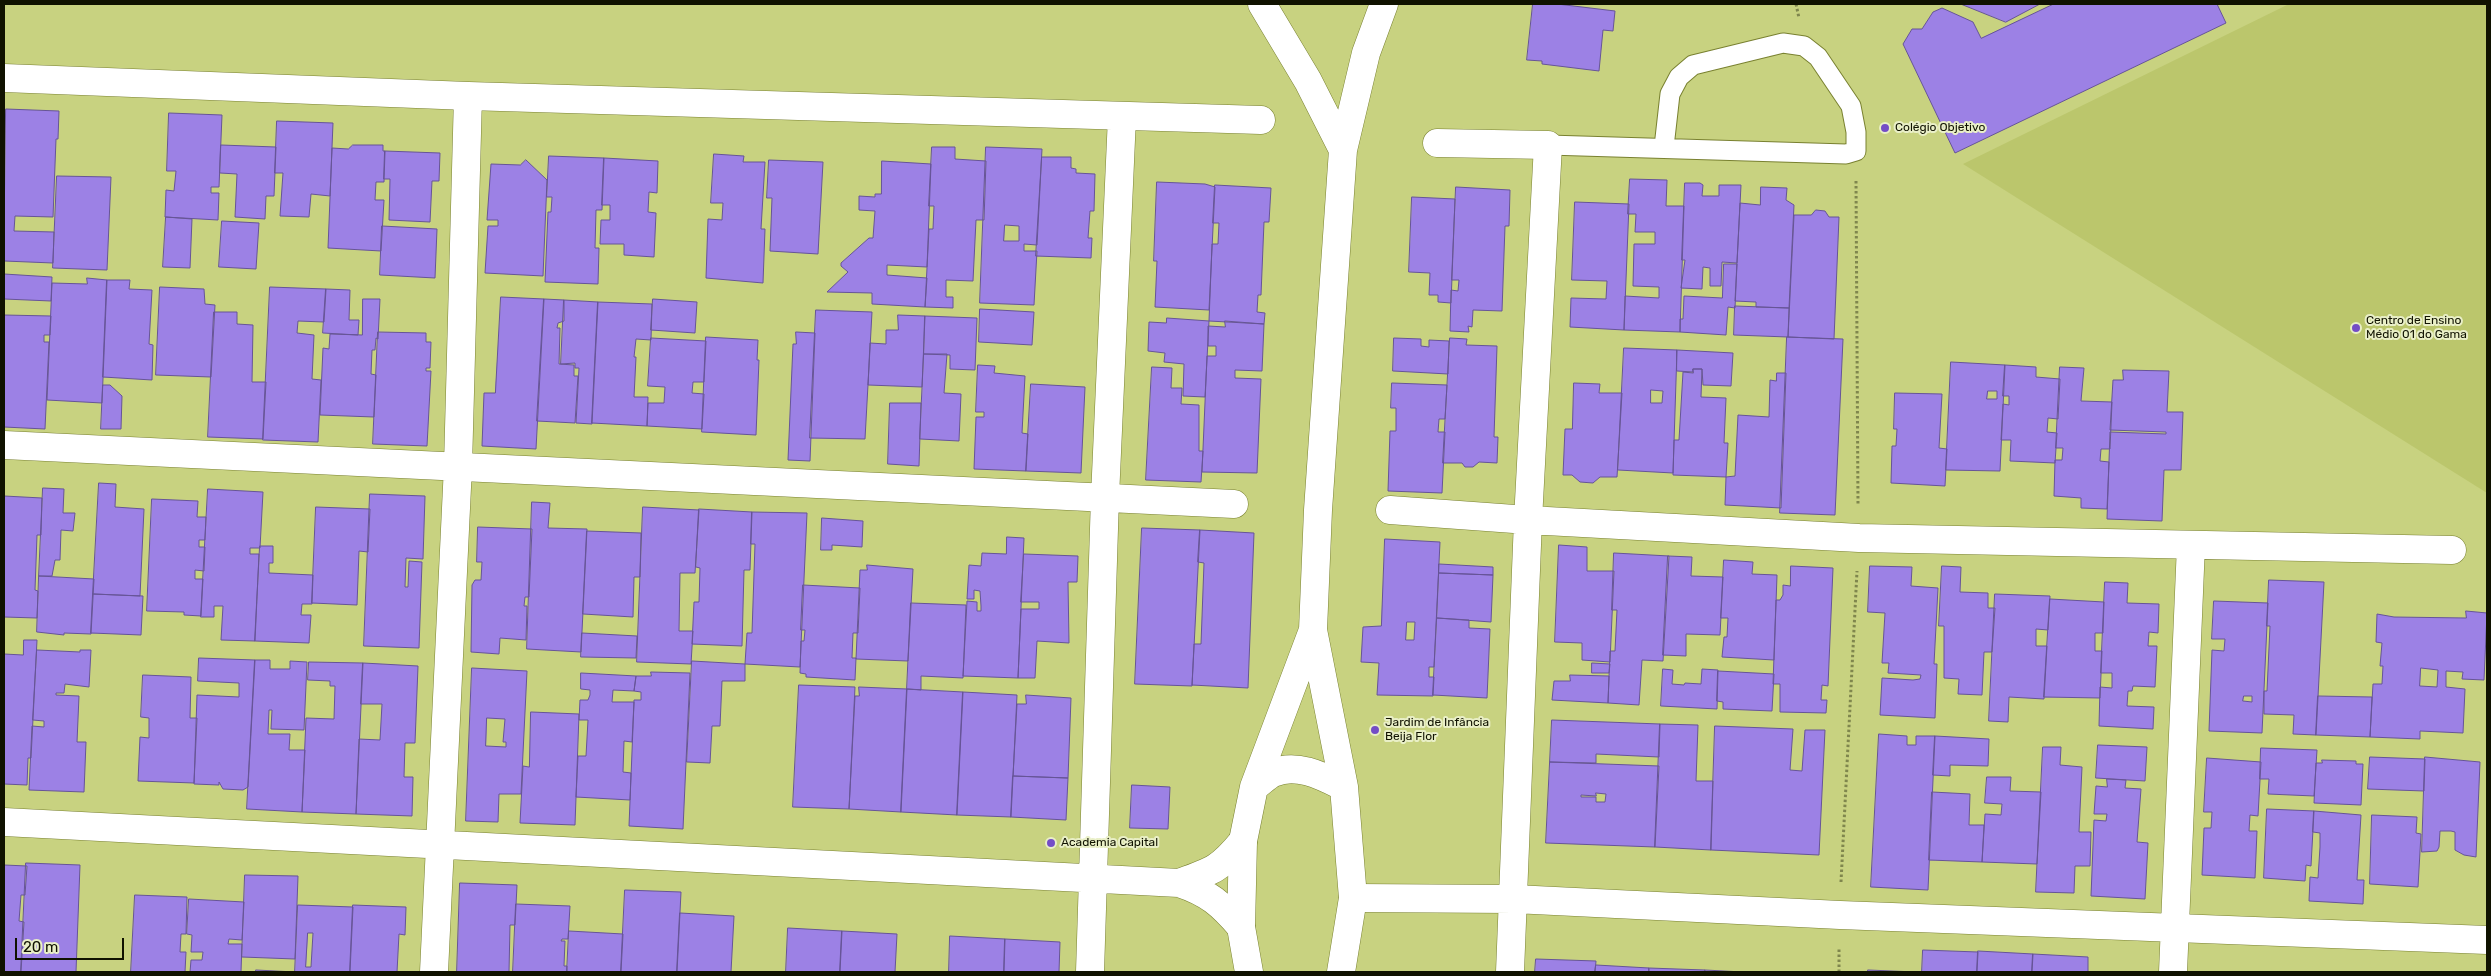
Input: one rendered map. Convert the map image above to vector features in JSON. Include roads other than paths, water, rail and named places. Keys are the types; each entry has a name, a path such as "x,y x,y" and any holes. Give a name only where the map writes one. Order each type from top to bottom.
{"street":[{"path":"1262,4 1308,81 1343,150"},
{"path":"1341,972 1352,898 1344,787 1313,630 1318,510 1343,150 1366,53 1384,4"},
{"path":"4,78 468,96 1261,120"},
{"path":"434,972 458,466 468,96"},
{"path":"1090,972 1105,497 1122,117"},
{"path":"1437,143 1548,145 1528,520 1510,972"},
{"path":"4,445 1234,504"},
{"path":"1390,510 1528,520 1858,538 2452,550"},
{"path":"2173,972 2191,545"},
{"path":"1249,972 1242,927 1243,841 1254,787 1313,630"},
{"path":"1254,787 1274,772 1291,770 1313,772 1344,787"},
{"path":"4,822 1179,883 1199,890 1220,902 1242,927"},
{"path":"1179,883 1207,874 1225,863 1243,841"},
{"path":"1352,898 1514,900 2487,940"}],"lane":[{"path":"1548,145 1664,147 1846,154 1856,151 1856,132 1851,106 1818,57 1804,46 1783,43 1693,65 1679,76 1670,94 1664,147"}],"place":[{"name":"Colégio Objetivo","path":"1885,128"},
{"name":"Centro de Ensino Médio 01 do Gama","path":"2356,328"},
{"name":"Jardim de Infância Beija Flor","path":"1375,730"},
{"name":"Academia Capital","path":"1051,843"}]}
